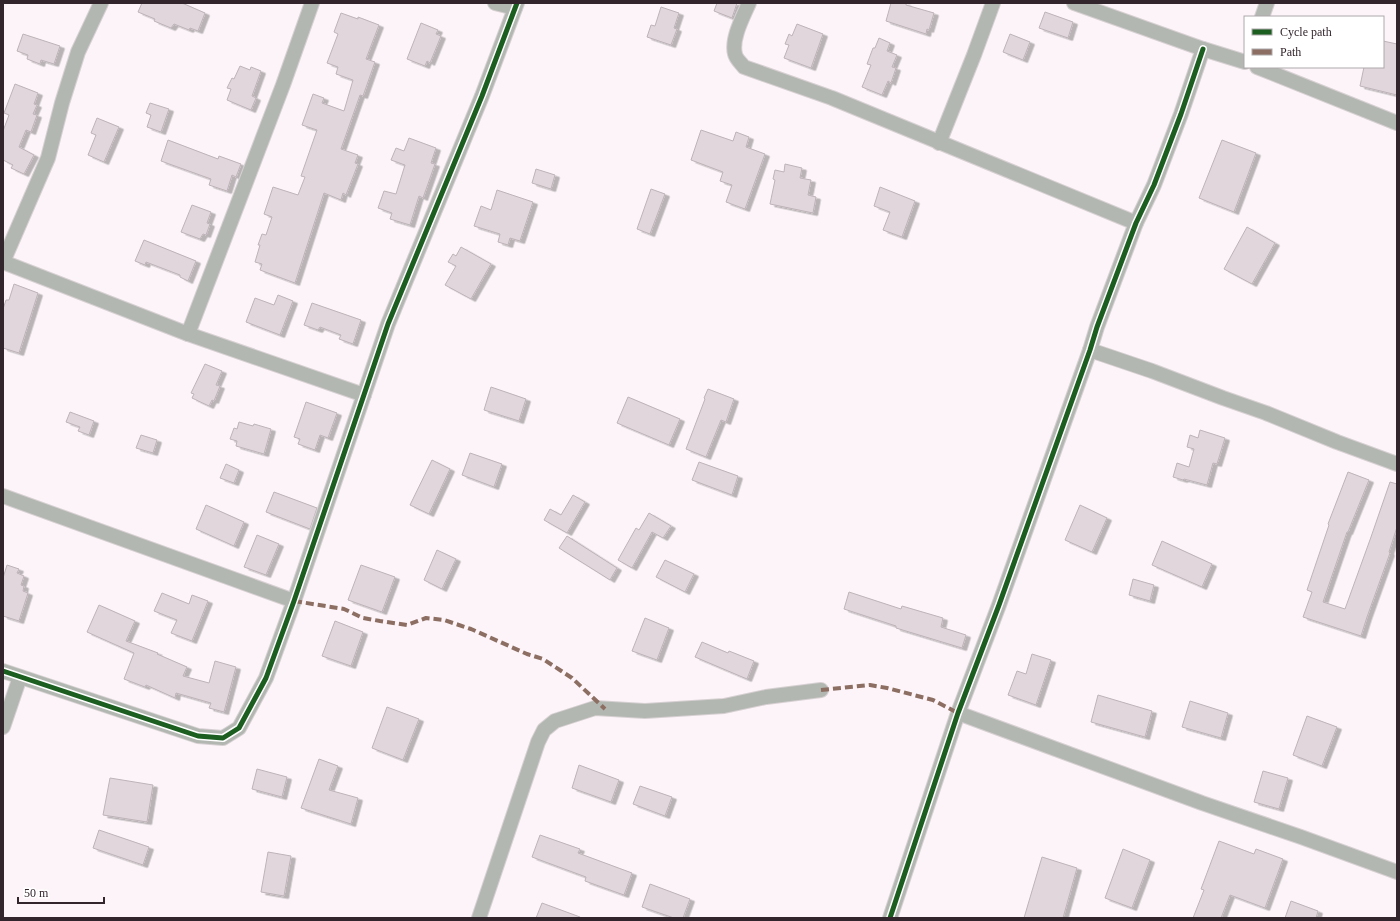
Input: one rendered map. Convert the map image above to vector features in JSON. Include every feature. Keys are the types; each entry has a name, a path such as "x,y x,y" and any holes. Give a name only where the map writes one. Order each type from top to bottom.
{"street":[{"path":"101,3 78,52 62,103 48,158 3,262 188,334 364,395"},
{"path":"188,334 283,85 312,3"},
{"path":"3,671 198,736 223,738 238,728 266,678 294,601 388,324 482,96 516,6 495,3"},
{"path":"749,3 735,38 734,45 735,55 744,67 832,98 1136,223"},
{"path":"939,143 974,55 992,3"},
{"path":"1074,3 1203,49 1244,62"},
{"path":"1262,16 1267,3"},
{"path":"890,918 958,714 999,605 1097,327 1136,223 1154,185 1181,114 1203,49"},
{"path":"1260,68 1397,122"},
{"path":"1090,350 1266,413 1337,442 1397,464"},
{"path":"3,496 294,601"},
{"path":"3,727 20,677"},
{"path":"479,918 538,742 544,730 555,721 595,708 645,711 724,706 766,697 821,690"},
{"path":"958,714 1397,872"}],"building":[{"path":"142,3 182,3 205,13 198,31 190,28 189,30 174,24 171,28 138,12"},
{"path":"717,3 737,3 732,18 714,11"},
{"path":"891,3 906,3 906,5 934,13 929,30 927,29 926,34 886,21"},
{"path":"661,7 679,13 674,28 677,29 671,45 647,37 651,25 655,26"},
{"path":"1045,12 1073,22 1068,38 1039,28"},
{"path":"341,13 358,19 358,17 379,25 366,59 375,62 363,96 360,95 341,149 358,155 355,163 358,164 346,195 343,193 341,200 324,193 295,283 260,270 262,264 255,262 260,245 258,245 262,234 266,235 272,217 264,214 273,187 298,195 305,177 301,176 317,130 302,125 313,94 324,98 322,103 344,111 353,80 336,74 338,67 327,63 338,34 334,32"},
{"path":"421,23 438,30 436,34 441,36 430,63 427,61 425,66 407,59"},
{"path":"797,24 823,34 811,68 784,58 789,45 785,44 789,34 792,36"},
{"path":"23,34 60,46 54,64 41,60 40,64 27,59 28,55 17,51"},
{"path":"1010,34 1030,42 1023,60 1003,52"},
{"path":"879,38 890,43 887,51 897,55 892,67 896,68 891,83 888,81 882,95 862,87 871,65 867,64 873,48 875,48"},
{"path":"1384,41 1397,44 1397,95 1360,86 1364,68 1384,68"},
{"path":"240,66 250,70 251,67 261,71 252,96 256,98 251,110 227,100 231,89 227,88 232,78 234,79"},
{"path":"15,84 38,93 34,104 37,105 33,114 37,115 31,132 26,130 19,147 34,155 24,174 11,168 13,165 3,160 3,131 9,115 4,113"},
{"path":"150,103 169,109 161,132 147,127 151,115 146,113"},
{"path":"97,118 119,127 104,162 88,155 96,135 91,133"},
{"path":"701,130 733,141 736,132 749,137 746,147 765,154 745,209 726,202 732,185 720,181 723,172 691,160"},
{"path":"409,138 436,148 431,163 435,164 423,198 419,196 410,225 390,219 392,213 378,208 384,191 396,194 405,165 391,160 396,148 404,151"},
{"path":"168,140 218,159 219,156 241,164 236,177 232,175 227,191 209,185 211,179 161,161"},
{"path":"1222,140 1256,153 1234,212 1199,198"},
{"path":"785,164 802,168 800,178 811,180 808,195 816,197 813,213 770,204 775,180 773,179 775,170 784,172"},
{"path":"536,169 555,175 551,189 532,183"},
{"path":"880,187 915,201 902,237 883,230 890,212 874,206"},
{"path":"651,189 665,194 650,234 637,229"},
{"path":"497,190 533,202 520,241 510,238 508,245 498,242 500,234 474,226 481,206 491,210"},
{"path":"192,205 211,212 207,223 210,224 206,235 203,234 200,239 181,232"},
{"path":"1247,227 1275,243 1252,284 1224,269"},
{"path":"144,240 196,261 188,281 180,277 180,275 146,262 145,265 135,261"},
{"path":"461,247 491,264 471,299 445,285 456,266 448,262 453,254 456,256"},
{"path":"14,284 38,293 19,353 3,348 3,309 6,300 9,300"},
{"path":"278,295 293,301 280,335 246,322 255,298 274,305"},
{"path":"312,303 361,320 353,344 339,339 341,335 320,327 318,330 304,325"},
{"path":"205,364 222,371 216,385 220,386 214,401 212,400 209,406 192,398 194,394 191,393"},
{"path":"491,387 526,399 519,421 484,410"},
{"path":"708,389 734,399 726,422 721,420 706,457 686,449"},
{"path":"628,397 680,419 669,445 617,423"},
{"path":"306,402 337,413 328,438 320,435 315,450 298,444 300,439 294,437"},
{"path":"70,412 94,421 89,435 78,431 80,427 66,422"},
{"path":"239,422 253,426 254,424 271,429 264,454 236,446 237,441 230,439 234,428 237,429"},
{"path":"1200,430 1225,438 1217,464 1213,463 1207,485 1173,477 1177,463 1189,467 1194,449 1187,447 1190,435 1198,438"},
{"path":"141,435 157,440 153,453 136,448"},
{"path":"470,453 502,464 494,487 462,475"},
{"path":"432,460 450,469 429,514 410,505"},
{"path":"699,462 738,476 732,495 692,480"},
{"path":"226,464 239,470 234,483 220,478"},
{"path":"1348,472 1369,480 1347,532 1323,602 1345,609 1390,482 1397,484 1397,527 1389,552 1390,553 1361,636 1303,617 1312,592 1307,590 1329,525 1328,524"},
{"path":"274,492 317,508 310,529 266,512"},
{"path":"573,495 585,502 567,533 544,520 550,509 561,515"},
{"path":"206,505 244,522 234,546 196,529"},
{"path":"1080,505 1107,518 1092,552 1065,540"},
{"path":"649,513 671,526 663,538 652,532 632,568 618,560 636,528 639,530"},
{"path":"257,535 279,544 266,575 244,567"},
{"path":"567,536 617,568 610,580 559,548"},
{"path":"1162,541 1212,564 1202,587 1152,565"},
{"path":"437,550 456,559 442,589 424,580"},
{"path":"665,560 694,574 685,592 656,577"},
{"path":"7,565 19,569 17,573 24,576 21,585 24,586 23,591 28,593 19,621 3,616 3,578"},
{"path":"361,565 395,577 382,612 348,600"},
{"path":"1133,579 1154,585 1150,601 1129,595"},
{"path":"849,592 901,609 902,606 943,618 941,627 966,635 962,648 896,628 896,626 844,609"},
{"path":"162,593 189,604 192,595 208,601 192,641 171,633 177,620 154,611"},
{"path":"99,605 135,621 126,641 158,653 157,654 187,667 183,676 209,683 215,661 236,667 224,712 209,708 211,703 176,693 175,698 146,685 145,687 124,679 134,653 87,632"},
{"path":"645,618 669,628 657,660 632,651"},
{"path":"335,621 363,632 351,666 322,656"},
{"path":"702,642 728,653 729,651 754,661 747,679 695,657"},
{"path":"1032,654 1051,660 1036,705 1008,695 1017,671 1026,674"},
{"path":"1098,695 1152,711 1145,737 1091,722"},
{"path":"1190,701 1228,713 1221,738 1182,727"},
{"path":"387,707 419,719 403,760 372,748"},
{"path":"1307,716 1337,727 1322,766 1293,755"},
{"path":"319,759 338,766 329,790 358,798 351,824 301,808"},
{"path":"579,765 619,780 611,802 572,788"},
{"path":"257,769 287,777 282,797 252,789"},
{"path":"1263,771 1288,778 1279,809 1254,802"},
{"path":"110,778 153,785 147,822 103,815"},
{"path":"640,786 672,797 665,816 633,804"},
{"path":"99,830 149,847 143,865 93,848"},
{"path":"540,835 580,849 578,853 632,873 624,895 585,881 586,877 532,857"},
{"path":"1219,841 1254,854 1256,849 1283,859 1265,908 1230,895 1221,918 1193,918 1204,890 1201,889"},
{"path":"1123,849 1150,860 1132,908 1105,898"},
{"path":"268,852 291,856 284,896 261,892"},
{"path":"1042,857 1077,868 1063,918 1024,918"},
{"path":"650,884 690,899 683,918 674,918 642,907"},
{"path":"1291,901 1318,911 1316,918 1285,918"},
{"path":"542,903 580,917 580,918 536,918"}],"marked path":[{"path":"294,601 344,609 363,618 380,621 407,625 426,618 444,620 471,629 527,654 543,659 572,678 605,709"},
{"path":"821,690 870,685 933,700 958,713"}],"cycle path":[{"path":"3,671 198,736 223,738 239,728 266,678 294,601 388,324 482,96 517,3"},
{"path":"890,918 958,713 999,605 1097,327 1136,223 1154,185 1181,114 1203,49"}]}
